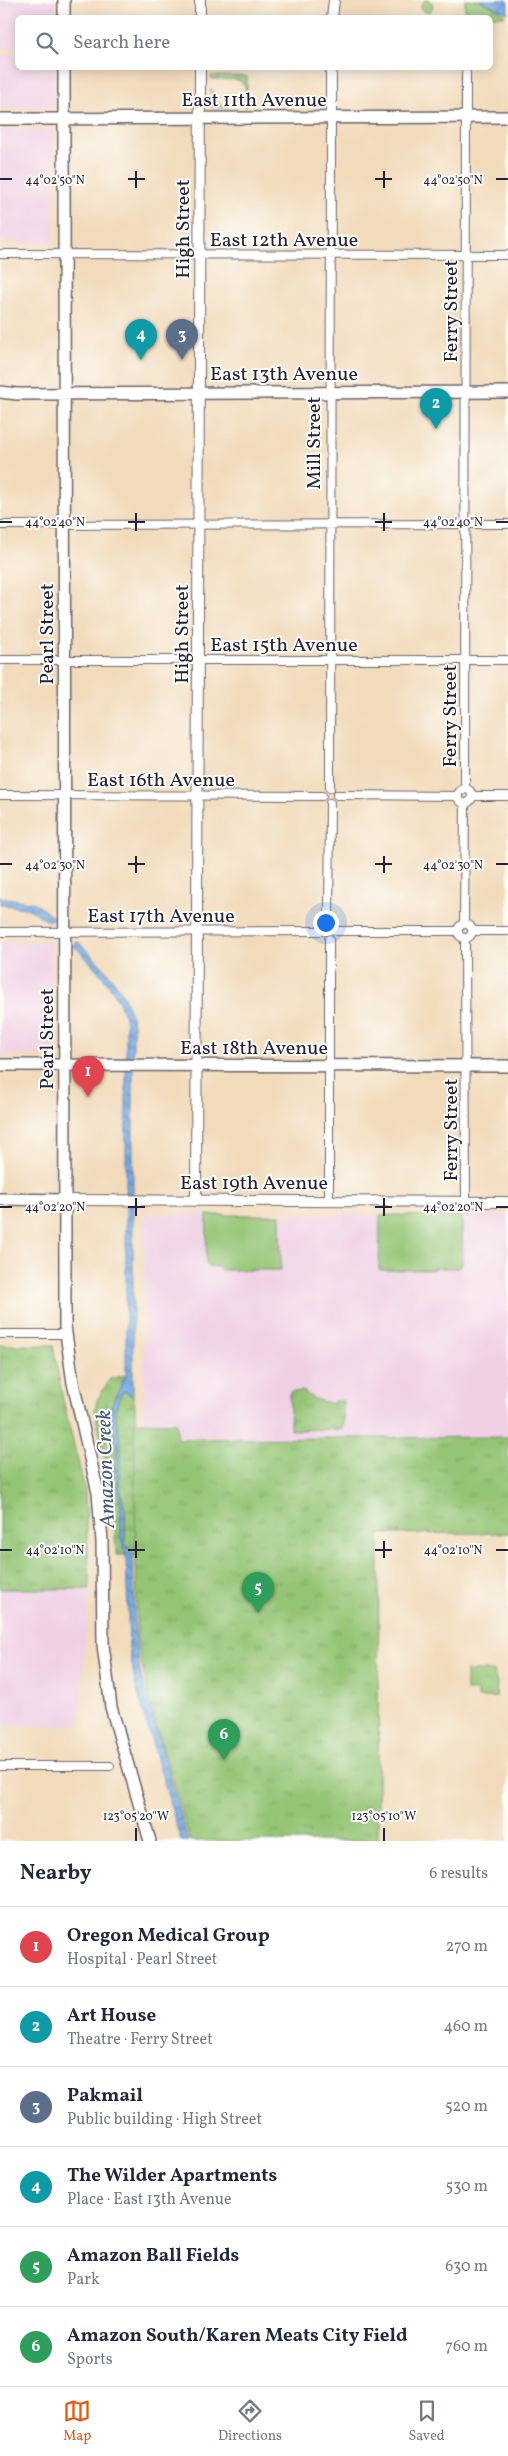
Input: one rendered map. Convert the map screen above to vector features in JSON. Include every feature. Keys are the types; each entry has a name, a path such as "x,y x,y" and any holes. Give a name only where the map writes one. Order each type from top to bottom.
{"main road":[{"path":"64,0 64,15"},
{"name":"Pearl Street","path":"64,70 66,1334 72,1383 98,1493 102,1541 103,1645 111,1707 150,1841"},
{"name":"East 11th Avenue","path":"0,119 508,117"},
{"name":"East 13th Avenue","path":"0,392 331,394 508,392"},
{"name":"East 18th Avenue","path":"0,1065 508,1066"},
{"name":"East 19th Avenue","path":"0,1199 65,1200"}],"street":[{"path":"200,0 200,15"},
{"path":"332,15 334,0"},
{"name":"High Street","path":"196,1201 200,70"},
{"name":"Mill Street","path":"330,788 331,70"},
{"name":"Ferry Street","path":"465,789 466,73"},
{"name":"East 12th Avenue","path":"0,254 508,255"},
{"path":"0,525 508,524"},
{"name":"East 15th Avenue","path":"0,660 508,660"},
{"path":"330,788 337,795 335,801 330,803 325,802 322,796 325,790 330,788"},
{"path":"458,796 459,792 465,789 471,792 472,796"},
{"path":"337,795 458,796"},
{"name":"East 16th Avenue","path":"0,796 322,796"},
{"path":"458,796 461,802 465,803"},
{"path":"472,796 508,796"},
{"path":"465,803 471,800 472,796"},
{"path":"329,924 330,803"},
{"path":"464,924 465,803"},
{"path":"329,924 324,926 322,931 324,936 329,938"},
{"path":"329,924 334,926 336,931"},
{"path":"457,931 459,926 464,924 470,926 472,931"},
{"name":"East 17th Avenue","path":"0,932 322,931"},
{"path":"336,931 457,931"},
{"path":"329,938 334,936 336,931"},
{"path":"457,931 460,936 465,938 470,936 472,931"},
{"path":"472,931 508,932"},
{"path":"329,938 329,1201"},
{"name":"Ferry Street","path":"465,938 466,1202"},
{"name":"East 19th Avenue","path":"65,1200 508,1202"},
{"path":"0,1334 66,1334"},
{"path":"0,1766 110,1766"}],"shaded area":[{"path":"0,0 55,0 55,15 15,15 15,49 0,49"},
{"path":"0,54 15,54 15,70 55,70 54,108 0,108"},
{"path":"0,130 54,130 54,243 0,243"},
{"path":"0,942 52,942 52,1055 0,1055"},
{"path":"144,1214 508,1215 508,1437 177,1439 177,1423 144,1422"},
{"path":"0,1589 90,1589 79,1726 0,1726"}],"green space":[{"path":"425,0 429,0 433,6 429,12 425,12 421,8 421,4"},
{"path":"465,0 479,0 504,13 504,16 493,16 465,14"},
{"path":"459,75 462,75 461,106 458,106"},
{"path":"211,76 247,76 247,107 245,107 245,86 239,80 211,79"},
{"path":"211,89 217,103 228,108 211,107"},
{"path":"207,1215 280,1215 281,1270 220,1270 218,1267 208,1266 206,1263"},
{"path":"380,1215 462,1217 462,1264 458,1268 435,1268 432,1270 379,1270"},
{"path":"0,1345 53,1345 63,1400 85,1490 90,1589 0,1589"},
{"path":"126,1375 112,1404 112,1425 117,1445 115,1470 121,1504 121,1541 126,1555 116,1555 114,1510 95,1411 97,1400 110,1379"},
{"path":"124,1391 133,1396 135,1406 140,1555 133,1555 125,1545 125,1509 119,1483 120,1443 115,1411 119,1398"},
{"path":"303,1391 314,1399 333,1404 334,1401 343,1401 343,1427 339,1429 290,1430 290,1392"},
{"path":"134,1422 177,1423 177,1439 508,1437 508,1533 379,1534 378,1841 190,1841 153,1714 137,1637"},
{"path":"466,1671 493,1671 497,1683 496,1697 477,1698 477,1691 466,1691"}],"water":[{"path":"480,0 506,0 508,1 508,13"},
{"path":"0,897 35,903 54,918 48,921 29,909 0,904"},
{"path":"77,941 105,969 119,989 130,1012 133,1025 133,1396 124,1391 119,1398 115,1411 120,1443 119,1483 125,1509 125,1544 133,1555 135,1634 140,1672 188,1841 181,1841 136,1687 129,1648 126,1555 121,1541 121,1504 115,1470 117,1446 112,1425 112,1404 126,1375 126,1022 112,989 73,945"}],"place":[{"name":"The Wilder Apartments","path":"141,360"},
{"name":"Pakmail","path":"182,360"},
{"name":"Art House","path":"436,429"},
{"name":"Oregon Medical Group","path":"88,1097"},
{"name":"Amazon Ball Fields","path":"258,1613"},
{"name":"Amazon South/Karen Meats City Field","path":"224,1760"}],"water label":[{"name":"Amazon Creek","path":"105,1469"}]}
